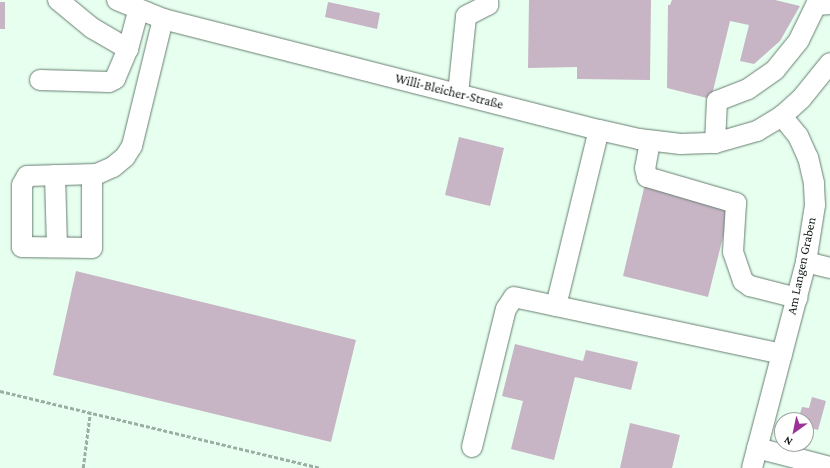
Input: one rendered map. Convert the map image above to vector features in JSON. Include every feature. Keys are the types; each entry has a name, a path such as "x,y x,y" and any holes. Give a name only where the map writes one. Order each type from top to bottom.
{"street":[{"path":"58,0 92,28 128,49"},
{"name":"Willi-Bleicher-Straße","path":"117,0 138,11 163,19 599,130 650,141 681,144 715,143 757,131 782,116"},
{"path":"458,94 466,16 488,5 488,0"},
{"path":"715,143 717,101 748,88 775,70 799,40 816,5 830,4"},
{"path":"40,80 109,82 118,74 128,49 138,11"},
{"path":"92,175 92,248 22,247 24,179 31,176 92,175 113,166 125,157 132,146 163,19"},
{"path":"782,116 806,94 830,63"},
{"name":"Am Langen Graben","path":"752,468 806,262 815,205 814,182 808,158 798,136 782,116"},
{"path":"556,306 599,130"},
{"path":"650,141 645,168 647,177 736,203 733,252 743,281 750,286 797,298"},
{"path":"55,175 57,247"},
{"path":"806,262 830,268"},
{"path":"472,447 506,309 514,297 782,354"},
{"path":"758,448 830,467"}],"path":[{"path":"0,391 321,468"},
{"path":"83,468 90,412"}],"building":[{"path":"529,0 651,0 650,80 577,79 577,67 528,68"},
{"path":"672,0 775,0 800,6 780,41 754,64 740,61 749,25 730,21 711,99 667,88 668,5 670,5"},
{"path":"0,2 5,2 5,29 0,29"},
{"path":"328,2 380,13 377,29 325,17"},
{"path":"459,137 504,148 490,206 445,195"},
{"path":"645,184 731,205 708,297 623,276"},
{"path":"76,271 356,340 331,442 53,375"},
{"path":"515,344 583,361 586,350 638,362 631,390 575,377 554,460 511,449 523,401 502,396"},
{"path":"812,397 826,401 818,430 814,429 814,412 800,412 802,407 809,408"},
{"path":"630,423 680,435 672,468 620,468"}]}
